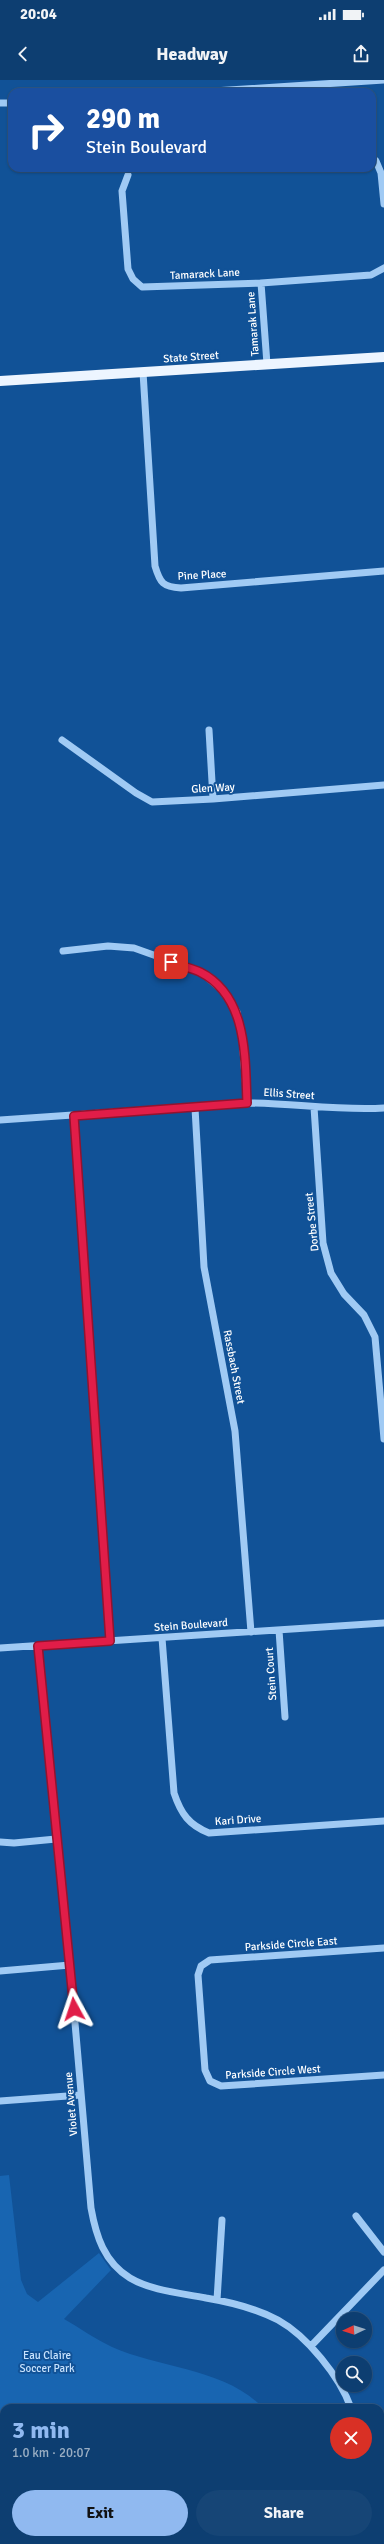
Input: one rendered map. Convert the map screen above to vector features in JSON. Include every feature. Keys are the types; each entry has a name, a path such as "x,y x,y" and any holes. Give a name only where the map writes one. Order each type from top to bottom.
{"main road":[{"name":"State Street","path":"0,381 384,358"}],"street":[{"path":"260,88 384,80"},
{"path":"376,161 381,173 384,204"},
{"name":"Tamarack Lane","path":"128,175 122,191 128,269 132,279 142,287 261,283 371,275 384,268"},
{"name":"Tamarak Lane","path":"261,283 267,364"},
{"name":"Pine Place","path":"143,372 155,566 159,580 169,587 181,588 384,571"},
{"path":"209,730 213,799"},
{"name":"Glen Way","path":"62,740 136,793 152,802 213,799 384,785"},
{"path":"63,951 108,946 134,948 201,972 221,989 237,1012 242,1037 247,1103"},
{"name":"Ellis Street","path":"0,1120 195,1108 247,1103 283,1103 351,1110 384,1108"},
{"name":"Dorbe Street","path":"314,1107 323,1243 331,1273 344,1294 364,1315 375,1337 384,1439"},
{"name":"Rassbach Street","path":"195,1108 204,1267 235,1431 251,1632"},
{"path":"74,1116 110,1641"},
{"name":"Stein Boulevard","path":"0,1648 384,1623"},
{"name":"Stein Court","path":"279,1630 285,1717"},
{"name":"Kari Drive","path":"162,1638 174,1793 180,1810 187,1821 209,1833 384,1821"},
{"name":"Violet Avenue","path":"38,1646 56,1839 70,1965 91,2208 99,2242 107,2256 129,2277 142,2284 217,2300 279,2321 311,2346 340,2384 350,2404"},
{"path":"0,1842 14,1843 56,1839"},
{"name":"Parkside Circle East","path":"201,1966 210,1960 384,1948"},
{"path":"0,1971 70,1965"},
{"name":"Parkside Circle West","path":"201,1966 198,1975 198,1983 205,2070 210,2081 221,2086 384,2075"},
{"path":"0,2101 81,2095"},
{"path":"356,2216 384,2252"},
{"path":"217,2300 222,2220"},
{"path":"311,2346 384,2270"}],"green space":[{"name":"Eau Claire Soccer Park","path":"9,2175 21,2280 27,2294 38,2302 99,2253 111,2270 64,2319 112,2347 150,2360 212,2377 231,2385 248,2395 258,2404 0,2404 0,2176"}],"route":[{"path":"74,2009 38,1646 110,1641 102,1548 74,1116 247,1103 246,1070 237,1012 221,989 201,972 171,962"}]}
